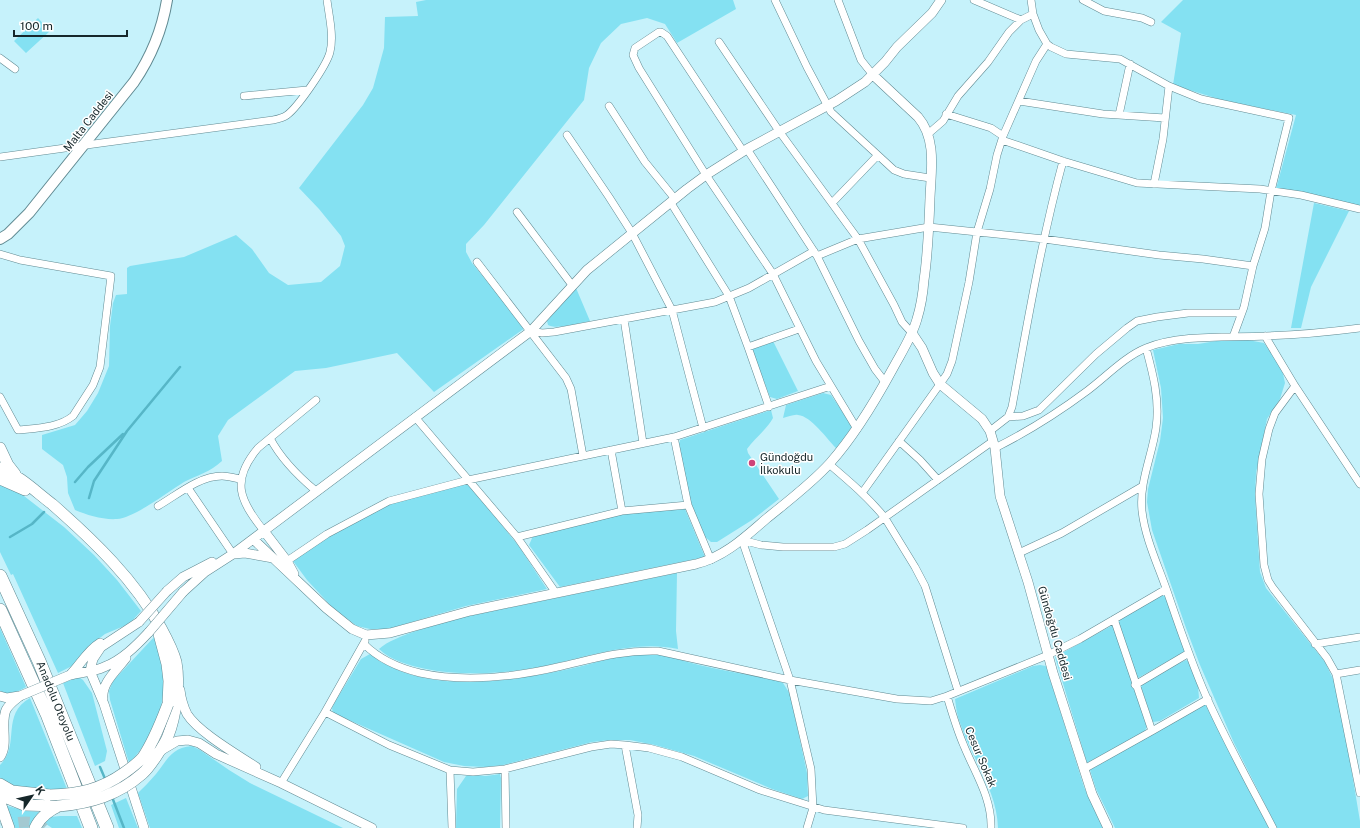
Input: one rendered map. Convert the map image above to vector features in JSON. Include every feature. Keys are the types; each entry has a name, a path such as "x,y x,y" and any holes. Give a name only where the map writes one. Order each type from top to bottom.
{"highway":[{"name":"Anadolu Otoyolu","path":"0,576 39,661 107,828"},
{"name":"Anadolu Otoyolu","path":"0,610 47,714 92,828"}],"main road":[{"name":"Malta Caddesi","path":"0,239 8,234 25,218 128,89 146,63 158,37 167,0"},
{"path":"0,448 8,465 18,478"},
{"path":"0,468 25,482 74,524 109,558 151,610 170,644 175,660 178,678 174,715 168,736 159,752 142,774 114,793 93,801 59,806 24,805 0,795"},
{"path":"0,478 50,503"},
{"path":"0,784 12,791 50,795 67,795 100,787 130,769 142,758 151,744 168,704 169,681 167,664 151,610"},
{"path":"0,803 9,828"},
{"path":"35,828 42,816 59,806"}],"street":[{"path":"0,157 279,119 291,111 325,64 330,51 331,36 327,0"},
{"path":"775,0 827,106 841,122 894,170 899,173 930,178"},
{"path":"281,783 325,712 365,640 470,611 666,571 711,560 742,540 792,498 829,464 857,429 912,333 917,320 922,301 929,227 931,150 928,134 923,122 873,75 861,60 838,0"},
{"path":"0,696 7,698 20,696 70,675 103,668 117,661 149,632 183,592 205,572 254,539 531,331 587,270 706,175 745,150 853,91 873,75 897,47 932,13 941,0"},
{"path":"974,0 1021,20"},
{"path":"1031,0 1033,14 1039,30 1047,44 1055,50 1066,54 1113,58 1130,64 1169,86 1201,99 1289,118 1271,191 1265,228 1253,266 1248,294 1233,337"},
{"path":"1083,0 1104,11 1142,18 1151,22"},
{"path":"928,134 939,125 956,99 988,62 1009,32 1021,20 1033,14"},
{"path":"857,429 830,386 799,329 773,274 706,175 634,59 633,51 639,45 659,32 667,36 815,254 859,341 875,369 885,382"},
{"path":"719,42 779,131 858,239 902,322 912,333 922,348 933,373 940,384 982,419 990,431 1008,417 1012,407 1044,239 1063,161"},
{"path":"862,493 940,384 952,361 969,282 977,232 990,189 997,155 1036,61 1047,44"},
{"path":"0,58 15,69"},
{"path":"1120,115 1130,64"},
{"path":"1154,184 1161,152 1169,86"},
{"path":"244,96 307,90"},
{"path":"1019,101 1102,114 1165,118"},
{"path":"608,106 673,201 729,296 769,407"},
{"path":"946,114 991,128 1003,138 1063,161 1125,180 1154,184 1271,191 1301,195 1360,209"},
{"path":"567,135 632,233 672,310 703,428"},
{"path":"832,203 877,156"},
{"path":"517,212 572,285"},
{"path":"531,331 542,333 554,332 715,302 749,288 773,274 815,254 858,239 929,227 1044,239 1253,266"},
{"path":"0,254 20,260 111,276 100,366 93,385 73,416 68,420 56,424 18,430 0,397"},
{"path":"477,262 562,371 569,383 583,456"},
{"path":"1008,417 1024,416 1039,410 1096,354 1137,321 1188,313 1242,313"},
{"path":"624,319 643,443"},
{"path":"742,540 761,545 783,547 834,547 849,542 938,480 994,445 1026,432 1057,414 1130,357 1146,348 1160,343 1233,337 1328,332 1360,328"},
{"path":"748,347 799,329"},
{"path":"1265,336 1295,386 1360,484"},
{"path":"1146,348 1154,376 1157,411 1153,443 1141,487 1142,512 1145,525 1189,653 1208,699 1273,828"},
{"path":"287,562 321,538 389,501 468,480 674,437 830,386"},
{"path":"1295,386 1275,413 1269,429 1262,459 1259,494 1264,565 1268,580 1273,588 1327,658 1336,674 1360,793"},
{"path":"300,584 287,562 256,522 245,503 240,487 240,479 252,455 316,400"},
{"path":"415,417 517,537 556,593"},
{"name":"Gündoğdu Caddesi","path":"990,431 994,445 1000,496 1019,553 1048,656 1092,794 1108,828"},
{"path":"674,437 688,505 711,560"},
{"path":"270,438 290,466 316,491"},
{"path":"899,441 920,460 938,480"},
{"path":"610,450 622,511"},
{"path":"829,464 862,493 885,518 921,576 958,691"},
{"path":"158,506 188,488 207,479 223,476 240,479"},
{"path":"1019,553 1062,533 1141,487"},
{"path":"188,488 233,554"},
{"path":"517,537 622,511 688,505"},
{"path":"254,539 342,622 358,632 365,640 370,650 387,662 397,666 429,675 445,677 490,678 516,675 561,666 599,656 638,650 658,650 790,680 897,699 931,701 1048,656 1166,589"},
{"path":"742,540 790,680 811,769 813,808 807,828"},
{"path":"144,828 104,704 90,671 93,659 101,647 139,622 167,591 191,572 233,554 245,553 274,558"},
{"path":"1114,619 1152,731"},
{"path":"70,675 86,654 95,646 106,639 125,632"},
{"path":"1315,644 1360,637"},
{"path":"104,704 102,692 106,683 138,643"},
{"path":"1136,684 1189,653"},
{"path":"1336,674 1360,670"},
{"path":"178,678 182,703 187,714 197,725 227,748 281,783"},
{"path":"0,757 4,744 4,721 6,710 11,703 20,696"},
{"name":"Cesur Sokak","path":"947,696 962,741 985,793 990,813 990,828"},
{"path":"1084,769 1208,699"},
{"path":"325,712 389,745 450,770 473,772 505,769 591,747 611,744 625,745 649,748 682,757 760,790 813,808 962,828"},
{"path":"159,752 177,741 188,740 199,743 216,754 281,783 372,828"},
{"path":"625,745 638,815 637,828"},
{"path":"505,769 506,828"},
{"path":"450,770 452,828"}],"shaded area":[{"path":"426,0 733,0 736,9 677,43 665,24 647,18 621,24 601,43 589,68 584,100 484,225 466,244 466,252 472,263 525,328 434,392 397,353 326,368 295,371 228,420 218,436 222,461 213,468 184,482 160,498 124,518 101,518 75,510 68,493 67,477 63,465 42,449 42,435 75,425 87,411 98,393 109,366 110,326 113,303 116,295 127,294 127,268 130,266 184,257 236,235 252,249 269,273 288,285 321,282 340,266 345,246 341,236 319,209 299,188 363,105 373,88 384,48 385,17 418,16 416,2"},
{"path":"1183,0 1360,0 1360,207 1276,189 1296,115 1222,100 1173,85 1181,33 1161,22"},
{"path":"38,18 50,31 26,53 14,41"},
{"path":"1314,203 1349,211 1311,287 1301,328 1291,328"},
{"path":"576,288 590,321 556,327 548,325 547,321"},
{"path":"1229,339 1264,343 1282,369 1285,383 1280,399 1267,419 1256,473 1255,496 1260,572 1266,588 1325,662 1334,681 1348,750 1360,828 1277,828 1234,743 1200,665 1152,530 1147,502 1148,489 1160,441 1163,418 1161,388 1153,350 1179,344 1198,344"},
{"path":"773,341 798,391 777,399 770,397 752,351 753,348"},
{"path":"823,393 831,395 853,427 836,448 818,428 803,416 795,415 783,418 786,405"},
{"path":"771,410 773,418 768,426 747,449 748,453 779,499 752,520 717,542 711,542 704,536 690,500 679,444 680,440"},
{"path":"466,482 518,545 547,589 466,606 388,629 370,629 357,626 333,608 307,580 293,561 320,542 390,503"},
{"path":"0,484 15,489 64,527 94,555 117,580 141,611 132,621 105,634 96,641 74,665 58,673 13,574 11,575 0,552"},
{"path":"685,509 705,557 560,587 529,545 533,536 623,514"},
{"path":"677,573 676,631 678,649 645,646 613,650 534,668 488,673 456,673 413,666 389,657 379,649 407,634 464,617"},
{"path":"1159,596 1166,596 1184,652 1138,678 1136,676 1119,620"},
{"path":"1113,625 1147,726 1145,731 1087,763 1055,657"},
{"path":"0,628 26,687 10,694 0,691"},
{"path":"155,636 162,668 164,685 163,697 151,733 129,763 110,700 109,691 113,681"},
{"path":"370,654 379,661 406,673 428,679 451,681 476,682 524,677 569,669 614,658 643,654 664,656 708,667 776,680 783,683 790,694 807,773 808,796 802,799 772,789 694,756 655,745 630,740 592,742 503,765 485,767 464,766 444,762 333,713 332,708 335,702 361,659"},
{"path":"1186,660 1189,662 1198,686 1199,698 1160,721 1153,722 1141,687 1142,684"},
{"path":"1033,666 1046,666 1084,787 1103,828 998,828 997,814 989,788 965,736 959,720 955,699"},
{"path":"79,677 83,680 92,693 107,751 105,761 95,766 63,683"},
{"path":"30,698 67,789 51,791 18,788 0,780 0,765 6,757 9,748 13,721 21,705"},
{"path":"1207,704 1269,828 1115,828 1096,789 1090,770 1201,706"},
{"path":"192,746 250,783 343,828 150,828 138,793 171,755 179,749"},
{"path":"500,774 500,828 456,828 457,789 466,776"},
{"path":"126,798 138,828 119,828 111,805"},
{"path":"4,805 26,811 39,812 28,828 12,828"},
{"path":"77,816 82,828 52,828 43,822 50,817"}],"waterway":[{"path":"89,498 94,481 127,431 180,367"},
{"path":"75,482 88,467 123,434"},
{"path":"10,537 32,524 44,512"},
{"path":"100,767 106,781"},
{"path":"112,797 124,828"}],"tunnel":[{"path":"3,828 24,822 35,823 44,828"}],"place":[{"name":"Gündoğdu İlkokulu","path":"752,463"}]}
